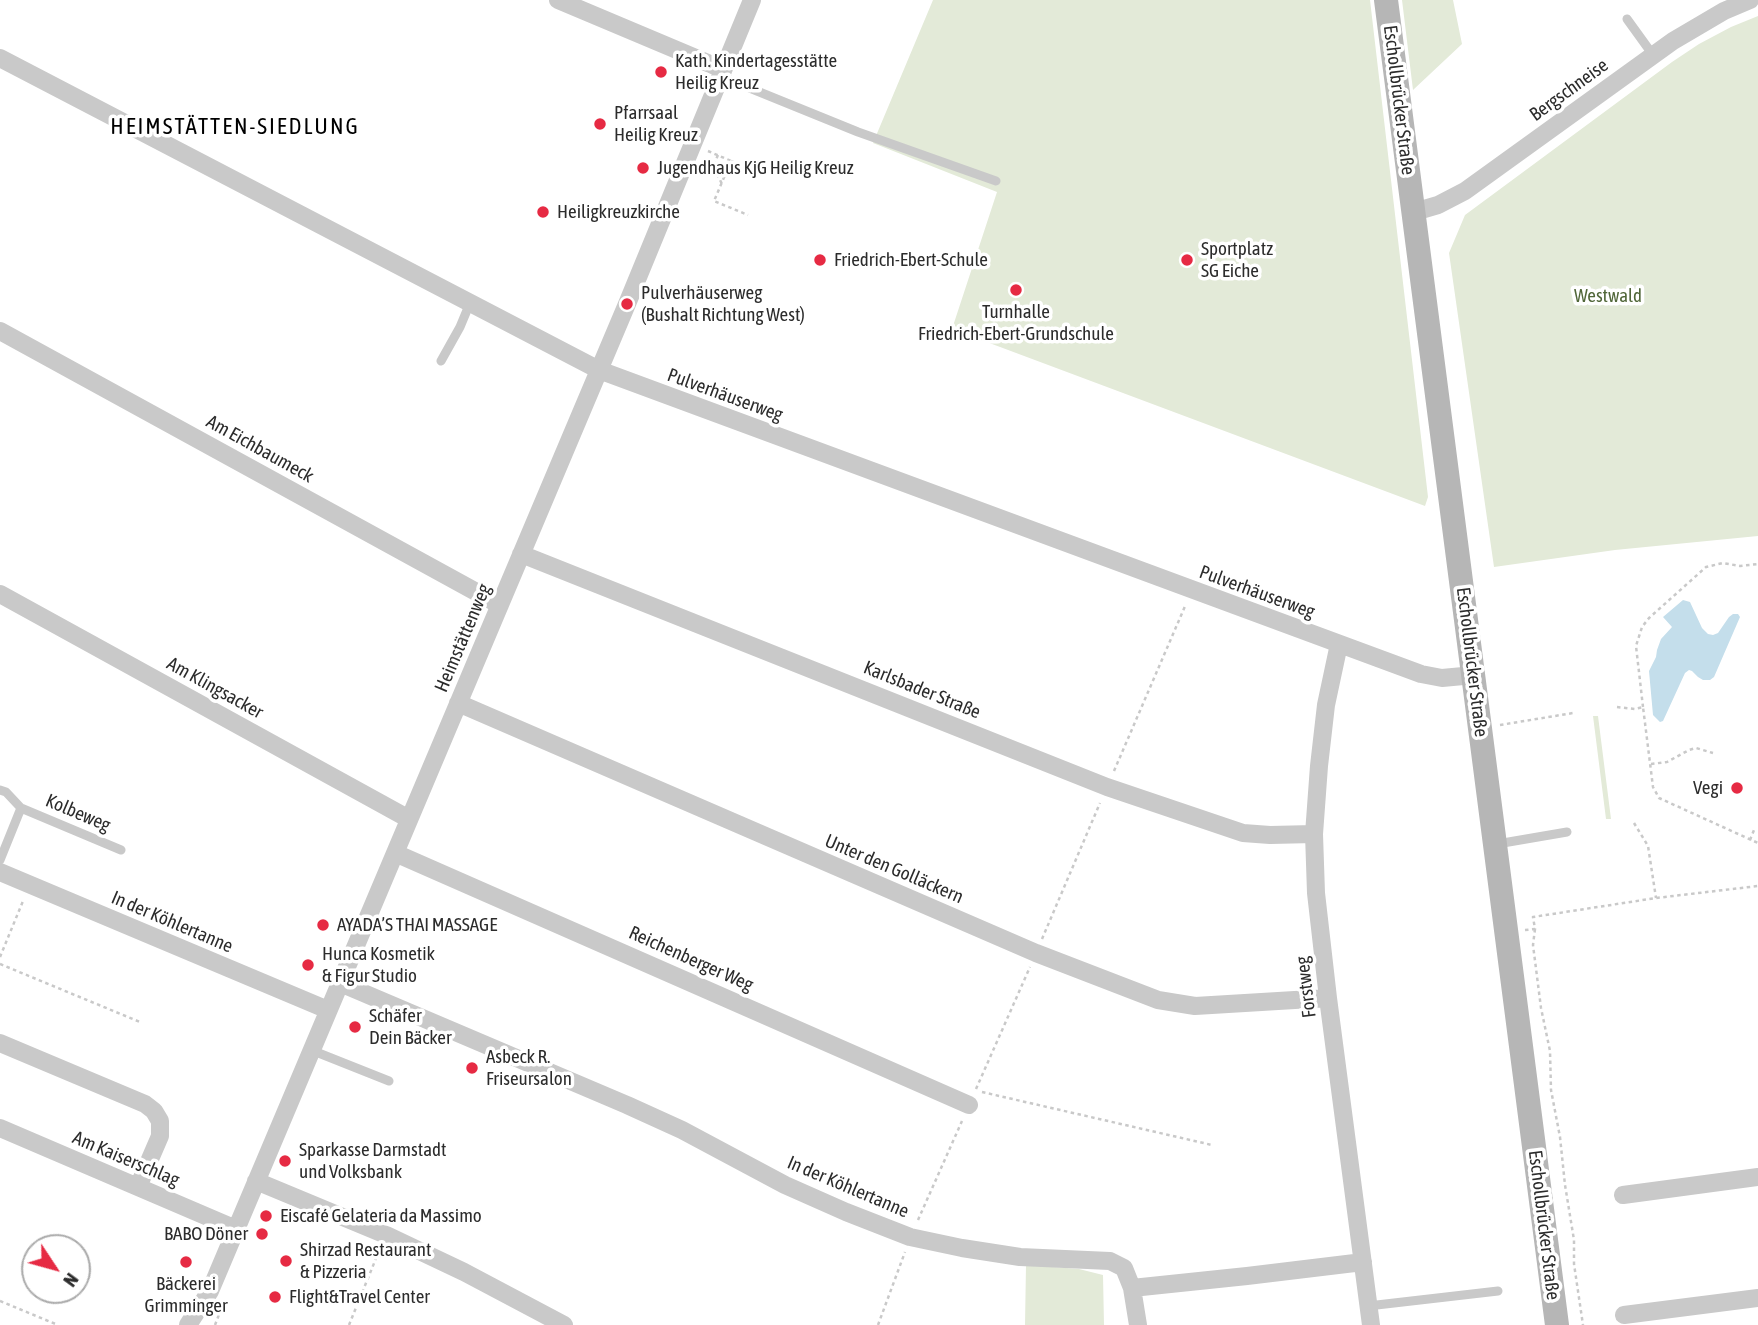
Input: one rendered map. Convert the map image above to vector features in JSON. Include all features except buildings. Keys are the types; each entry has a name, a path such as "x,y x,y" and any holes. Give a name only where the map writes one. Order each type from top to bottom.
{"main road":[{"name":"Eschollbrücker Straße","path":"1386,0 1557,1325"}],"street":[{"path":"558,0 721,73"},
{"name":"Heimstättenweg","path":"188,1325 209,1292 599,370 752,0"},
{"name":"Bergschneise","path":"1414,212 1438,205 1473,186 1653,55 1701,23 1750,0"},
{"name":"Pulverhäuserweg","path":"0,58 599,370 1339,644 1432,676 1474,675"},
{"name":"Am Eichbaumeck","path":"0,331 500,605"},
{"name":"Karlsbader Straße","path":"521,554 1107,787 1243,832 1270,835 1314,834"},
{"name":"Am Klingsacker","path":"0,594 409,819"},
{"name":"Forstweg","path":"1339,644 1326,705 1319,766 1314,834 1316,894 1371,1325"},
{"name":"Unter den Golläckern","path":"458,703 1036,953 1158,1000 1195,1006 1328,998"},
{"name":"Reichenberger Weg","path":"395,853 972,1098"},
{"name":"In der Köhlertanne","path":"0,873 328,1010"},
{"name":"In der Köhlertanne","path":"340,983 627,1105 682,1130 785,1185 910,1237 1020,1257 1110,1261 1124,1268 1132,1288"},
{"path":"0,1042 145,1104 154,1111 160,1121 160,1136 138,1186"},
{"name":"Am Kaiserschlag","path":"0,1128 236,1228"},
{"path":"1623,1195 1758,1177"},
{"path":"256,1181 386,1235 565,1325"},
{"path":"1138,1325 1132,1288 1363,1262"},
{"name":"Heimstättenweg","path":"200,1325 209,1292"},
{"path":"1623,1315 1758,1298"}],"lane":[{"path":"1627,19 1653,55"},
{"path":"721,73 858,132 996,181"},
{"path":"441,362 470,303"},
{"name":"Kolbeweg","path":"0,790 6,792 21,808 121,850"},
{"name":"Kolbeweg","path":"0,860 21,808"},
{"path":"1495,844 1567,832"},
{"path":"311,1050 389,1081"},
{"path":"1368,1306 1498,1291"}],"path":[{"path":"706,150 738,164"},
{"path":"718,155 713,166 722,184"},
{"path":"731,161 715,201 748,215"},
{"path":"1758,565 1723,563 1706,567 1649,618 1642,627 1636,646 1653,787 1659,798 1758,843"},
{"path":"1618,707 1643,707"},
{"path":"1480,728 1573,713"},
{"path":"1650,764 1667,762 1696,748 1713,753"},
{"path":"1634,822 1648,846 1656,898"},
{"path":"1750,840 1754,830"},
{"path":"0,957 30,885"},
{"path":"1583,1325 1560,1137 1551,1090 1550,1051 1533,945 1533,917 1758,886"},
{"path":"1507,933 1535,929"},
{"path":"0,964 140,1023"},
{"path":"972,1098 1212,1145"},
{"path":"349,1325 386,1235"},
{"path":"0,1301 58,1325"}],"green space":[{"name":"Sportplatz SG Eiche","path":"933,0 1370,0 1428,497 1425,506 952,329 997,192 873,143"},
{"path":"1402,0 1453,0 1462,44 1413,90"},
{"name":"Westwald","path":"1758,16 1758,536 1615,550 1494,567 1449,253 1465,215 1672,62 1699,44"},
{"path":"1593,716 1598,716 1611,819 1606,819"},
{"path":"1026,1265 1079,1269 1103,1275 1104,1325 1025,1325"}],"water":[{"path":"1683,600 1690,602 1702,628 1708,634 1718,633 1733,614 1740,617 1714,677 1703,680 1692,671 1685,673 1663,721 1660,722 1653,715 1649,671 1661,639 1672,627 1663,617"}],"place":[{"name":"Kath. Kindertagesstätte Heilig Kreuz","path":"661,72"},
{"name":"Pfarrsaal Heilig Kreuz","path":"600,124"},
{"name":"Jugendhaus KjG Heilig Kreuz","path":"643,168"},
{"name":"Heiligkreuzkirche","path":"543,212"},
{"name":"Friedrich-Ebert-Schule","path":"820,260"},
{"name":"Sportplatz SG Eiche","path":"1187,260"},
{"name":"Turnhalle Friedrich-Ebert-Grundschule","path":"1016,290"},
{"name":"Pulverhäuserweg (Bushalt Richtung West)","path":"627,304"},
{"name":"Vegi","path":"1737,788"},
{"name":"AYADA’S THAI MASSAGE","path":"323,925"},
{"name":"Hunca Kosmetik & Figur Studio","path":"308,965"},
{"name":"Schäfer Dein Bäcker","path":"355,1027"},
{"name":"Asbeck R. Friseursalon","path":"472,1068"},
{"name":"Sparkasse Darmstadt und Volksbank","path":"285,1161"},
{"name":"Eiscafé Gelateria da Massimo","path":"266,1216"},
{"name":"BABO Döner","path":"262,1234"},
{"name":"Shirzad Restaurant & Pizzeria","path":"286,1261"},
{"name":"Bäckerei Grimminger","path":"186,1262"},
{"name":"Flight&Travel Center","path":"275,1297"}],"district":[{"name":"HEIMSTÄTTEN-SIEDLUNG","path":"235,127"}]}
